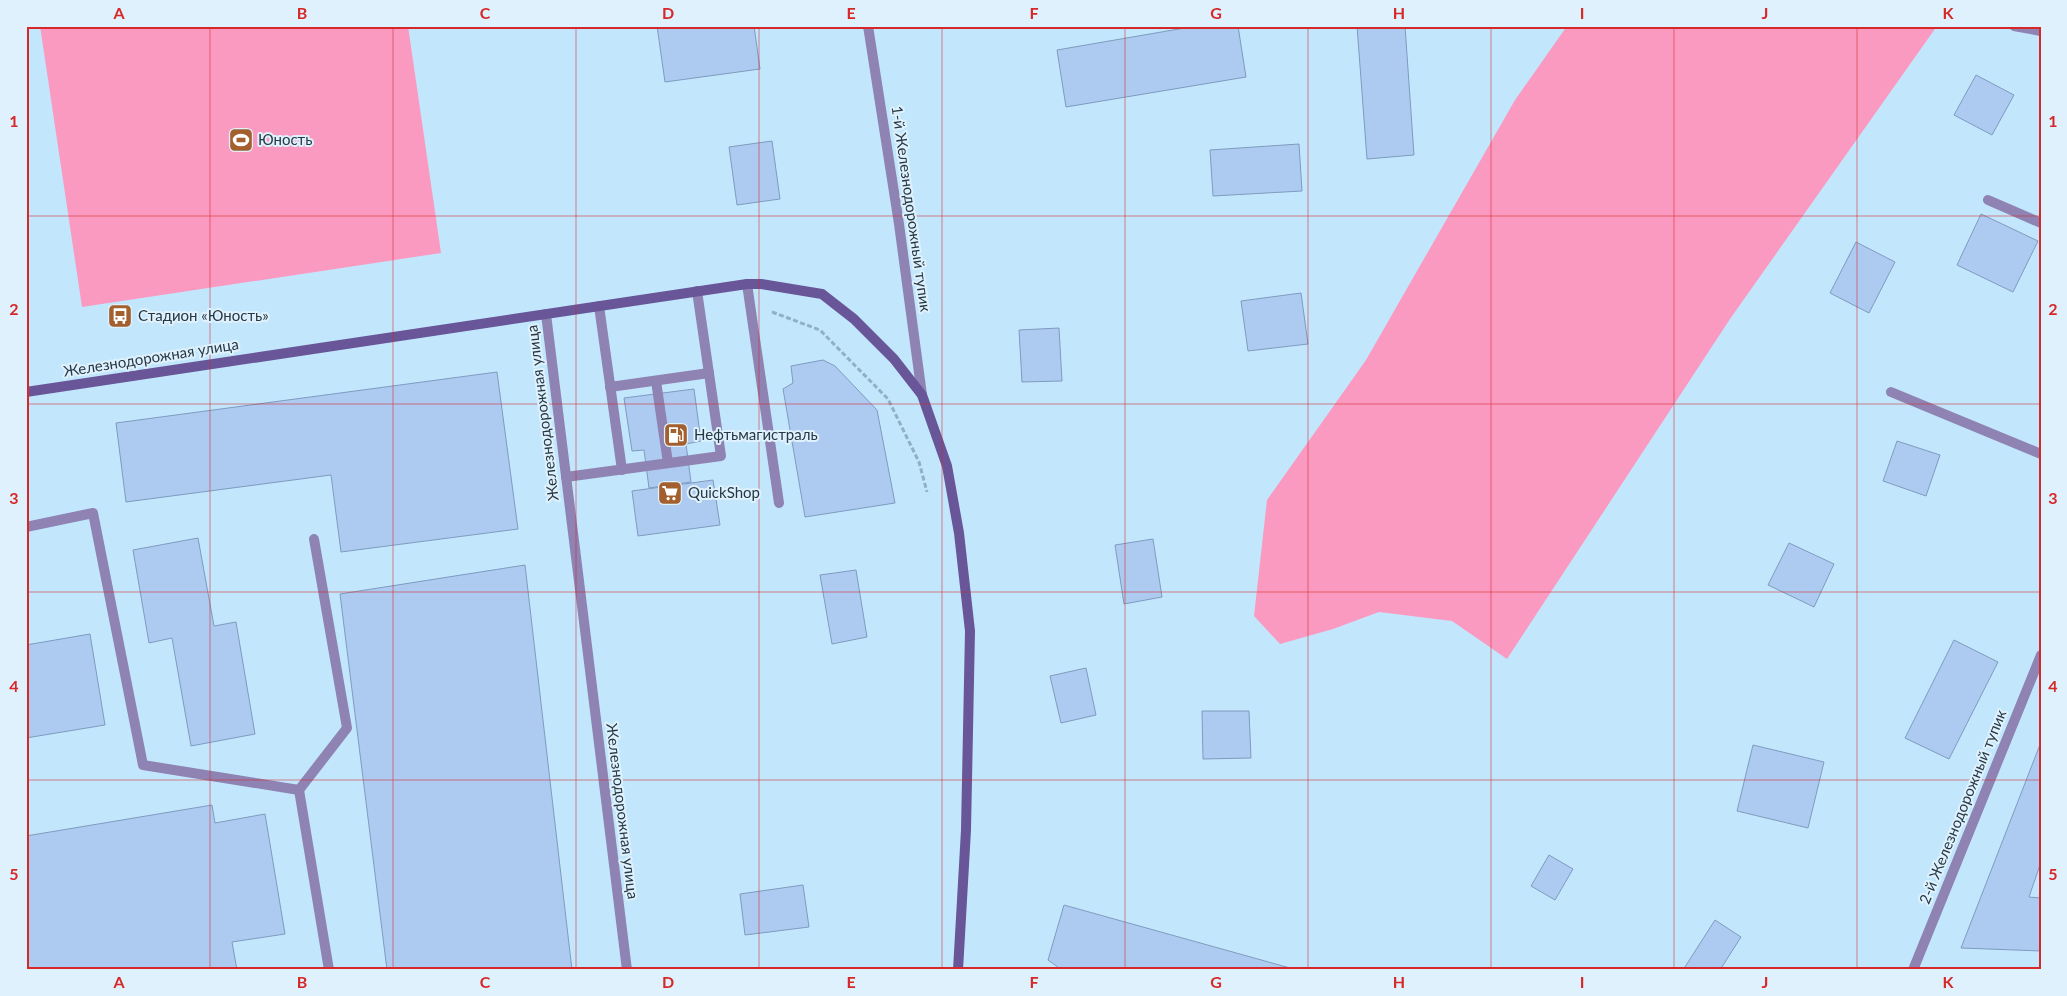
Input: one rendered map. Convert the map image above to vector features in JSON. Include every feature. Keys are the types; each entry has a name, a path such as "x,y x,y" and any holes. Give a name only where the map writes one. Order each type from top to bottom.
{"main road":[{"path":"546,314 747,284 760,284 822,294 854,319 894,359 922,396 946,466 958,533 970,631 967,811 958,970"},
{"name":"Железнодорожная улица","path":"27,392 546,314"}],"street":[{"name":"1-й Железнодорожный тупик","path":"868,26 899,224 922,396"},
{"path":"2014,26 2041,31"},
{"path":"1988,200 2041,223"},
{"path":"747,284 779,503"},
{"path":"566,478 721,456 698,291"},
{"path":"599,306 622,470"},
{"name":"Железнодорожная улица","path":"546,314 627,970"},
{"path":"610,387 709,373"},
{"path":"656,380 668,463"},
{"path":"26,388 27,392"},
{"path":"1891,392 2041,454"},
{"path":"26,527 93,513 143,766 299,790"},
{"path":"314,539 347,728 299,790 329,970"},
{"name":"2-й Железнодорожный тупик","path":"1913,970 2041,655"}],"path":[{"path":"752,309 763,308 820,330 888,398 919,462 929,498"}],"shaded area":[{"name":"Юность","path":"40,26 408,26 441,253 82,307"},
{"path":"1567,26 1937,26 1730,319 1507,659 1452,621 1379,612 1333,629 1280,644 1254,616 1267,500 1366,360 1515,100"}],"building":[{"path":"657,26 754,26 760,69 665,82"},
{"path":"1196,26 1238,26 1246,77 1066,107 1057,50"},
{"path":"1357,26 1405,26 1414,155 1367,159"},
{"path":"1976,75 2014,95 1992,135 1954,115"},
{"path":"772,141 780,199 737,205 729,147"},
{"path":"1299,144 1302,191 1213,196 1210,150"},
{"path":"1981,214 2038,241 2013,292 1957,265"},
{"path":"1856,242 1895,262 1869,313 1830,293"},
{"path":"1301,293 1308,344 1248,351 1241,301"},
{"path":"1059,328 1062,381 1022,382 1019,330"},
{"path":"823,360 835,366 877,410 895,503 805,517 783,389 793,383 791,366"},
{"path":"497,372 518,529 341,552 331,475 126,502 116,423"},
{"path":"694,389 701,441 686,444 691,482 649,488 644,450 632,451 624,398"},
{"path":"1897,441 1940,455 1926,496 1883,481"},
{"path":"713,480 720,525 638,536 632,491"},
{"path":"198,538 214,626 236,622 255,734 191,746 172,638 149,643 133,550"},
{"path":"1153,539 1162,597 1124,604 1115,545"},
{"path":"1789,543 1834,564 1814,607 1768,585"},
{"path":"525,565 572,970 387,970 340,594"},
{"path":"856,570 867,637 832,644 820,575"},
{"path":"90,634 105,725 26,738 26,645"},
{"path":"1954,640 1998,662 1949,759 1905,738"},
{"path":"1086,668 1096,715 1061,723 1050,676"},
{"path":"1202,711 1249,711 1251,758 1203,759"},
{"path":"2041,742 2041,862 2029,897 2041,898 2041,951 1961,948"},
{"path":"1753,745 1824,762 1808,828 1737,811"},
{"path":"212,805 215,823 265,814 285,934 232,942 237,970 26,970 26,836"},
{"path":"1549,855 1573,869 1555,900 1531,886"},
{"path":"803,885 809,927 745,935 740,894"},
{"path":"1064,905 1290,968 1289,970 1062,970 1048,960"},
{"path":"1715,920 1741,937 1720,970 1683,970"}],"place":[{"name":"Юность","path":"241,140"},
{"name":"Стадион «Юность»","path":"120,316"},
{"name":"Нефтьмагистраль","path":"676,435"},
{"name":"QuickShop","path":"670,493"}]}
